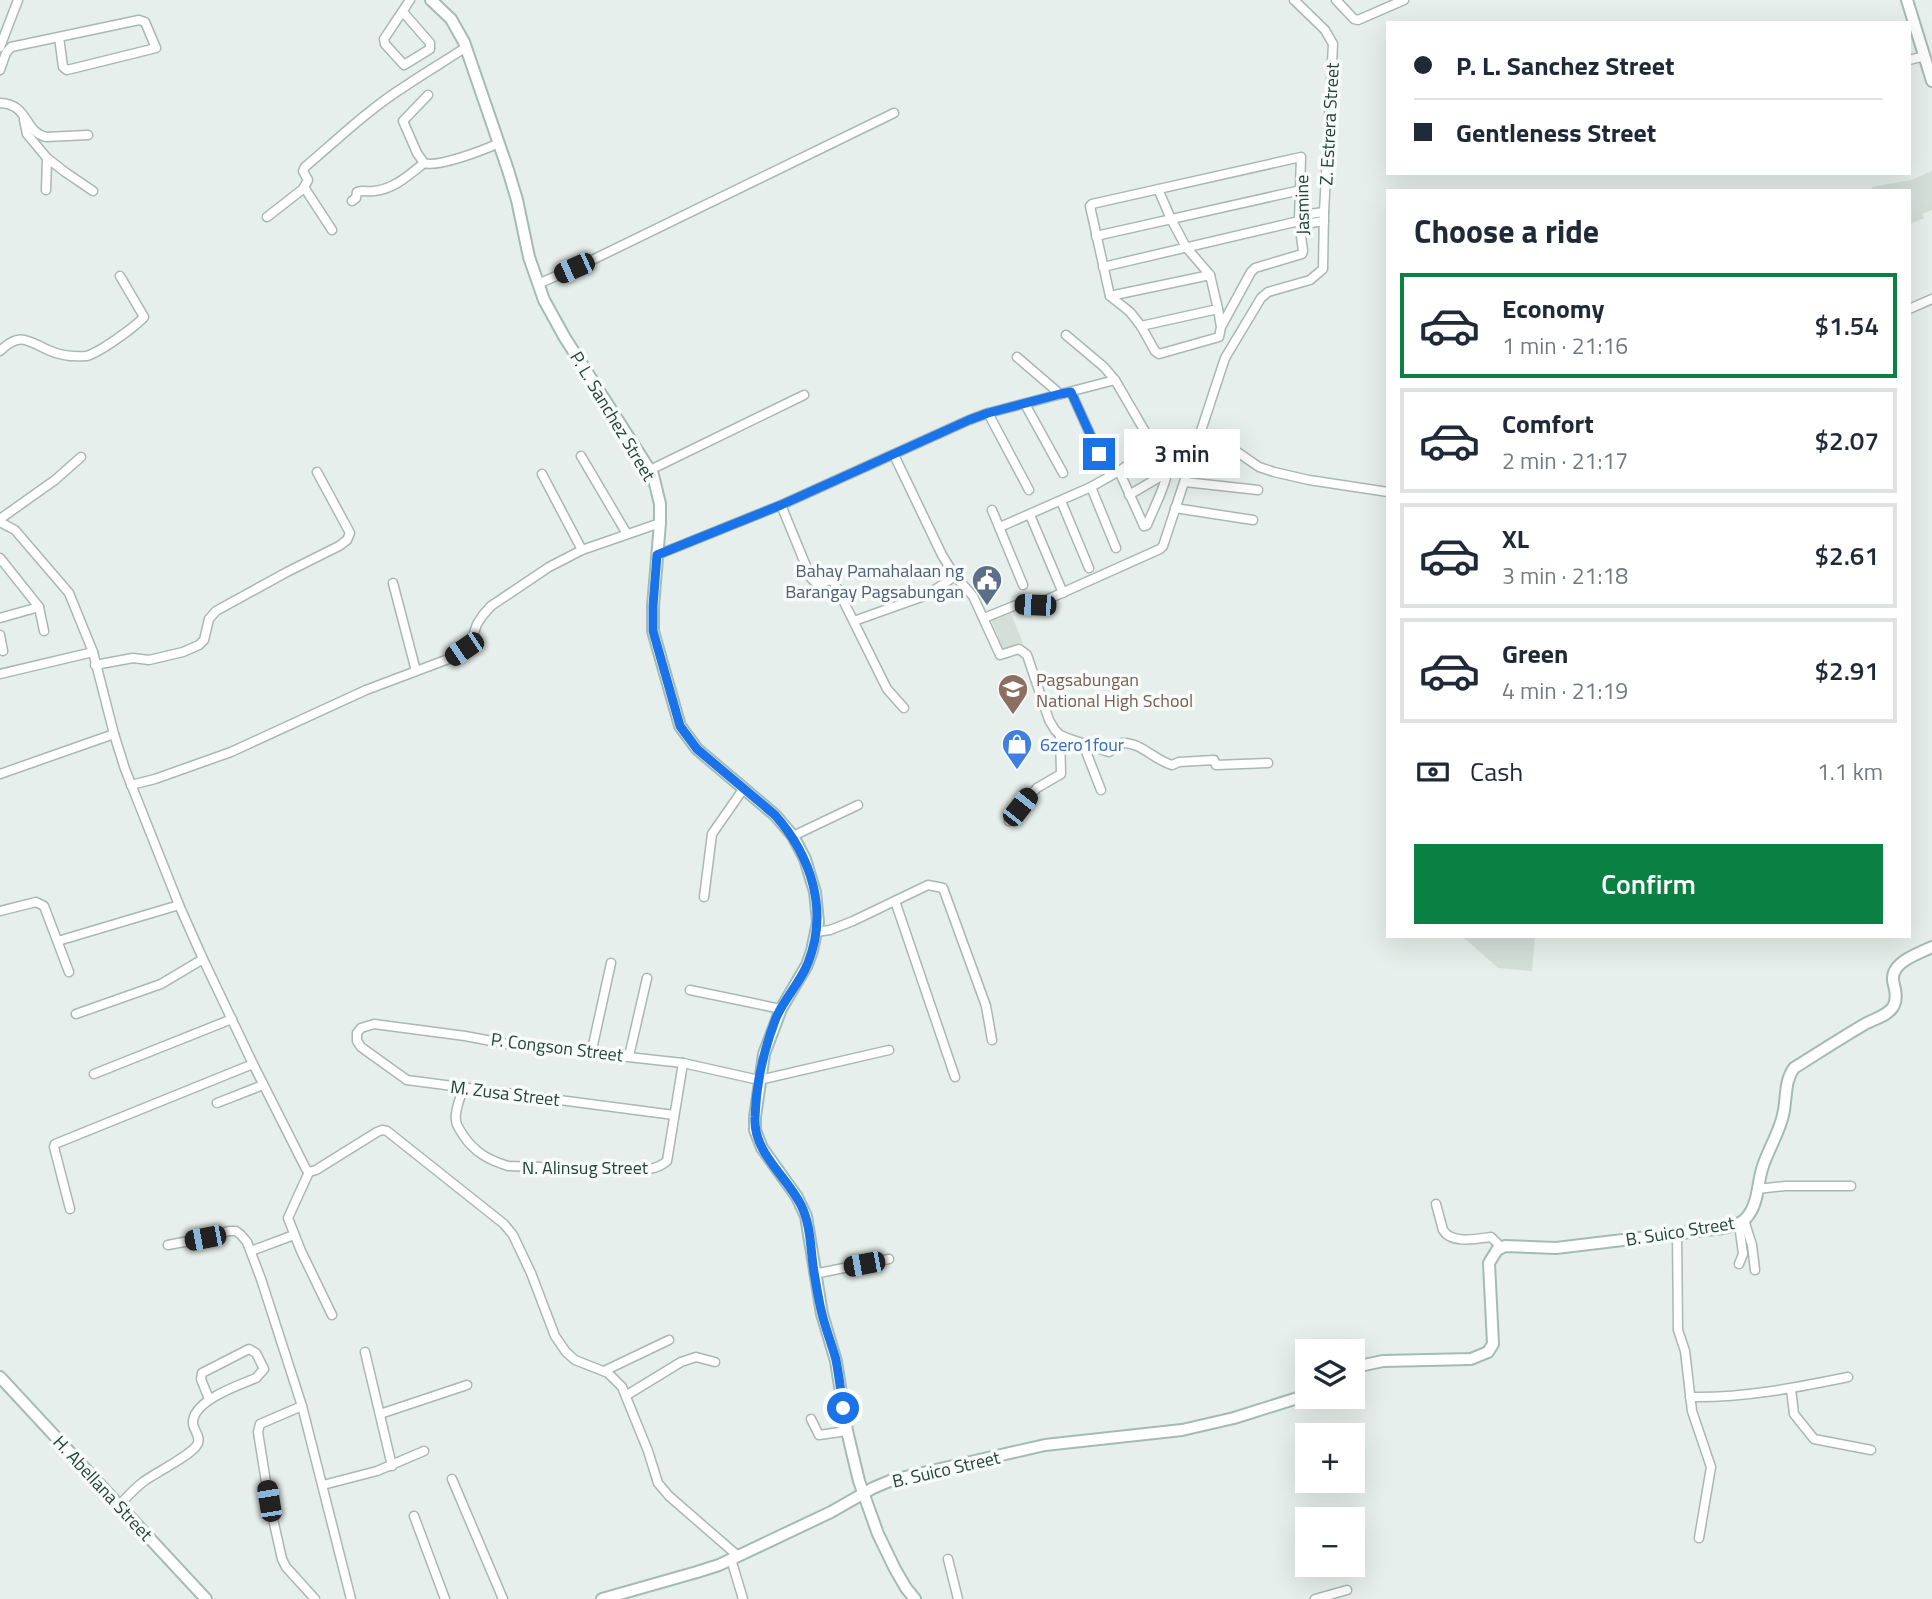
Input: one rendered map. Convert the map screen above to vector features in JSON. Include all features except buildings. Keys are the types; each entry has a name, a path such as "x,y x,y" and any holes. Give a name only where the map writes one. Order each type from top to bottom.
{"street":[{"path":"0,47 18,0"},
{"path":"403,12 431,46 404,65 384,39 410,0"},
{"name":"P. L. Sanchez Street","path":"431,0 451,19 466,47 517,200 529,257 544,300 565,338 650,470 660,504 653,631 680,726 697,749 775,815 793,836 805,859 815,892 817,932 807,965 781,1009 766,1046 755,1117 757,1140 803,1208 822,1314 836,1361 847,1431 863,1493 895,1569 915,1599"},
{"name":"Z. Estrera Street","path":"1195,452 1225,358 1261,299 1268,292 1310,279 1323,269 1333,44 1325,30 1294,0"},
{"path":"1336,0 1358,20 1404,0"},
{"path":"1907,0 1932,81"},
{"path":"0,70 11,47 139,20 145,22 156,48 67,70 64,67 59,37"},
{"path":"267,216 304,187 308,180 303,171 305,167 381,103 466,47"},
{"path":"1911,60 1925,56"},
{"path":"428,95 403,121 424,163 432,165 471,155 499,144"},
{"path":"0,103 12,105 21,111 40,135 88,135"},
{"path":"21,111 27,134 47,158 93,191"},
{"path":"537,284 586,263 894,113"},
{"name":"Jasmine","path":"1158,189 1301,157 1303,251 1301,254 1255,268 1220,332"},
{"path":"46,190 47,158"},
{"path":"352,201 356,192 374,191 399,183 424,163"},
{"path":"304,187 332,230"},
{"path":"1158,189 1186,247 1210,275 1219,309 1220,332 1159,354 1141,326 1110,296 1089,208 1092,204 1158,189"},
{"path":"1096,236 1301,190"},
{"path":"1102,267 1301,220 1309,214 1324,216"},
{"path":"1110,296 1210,275"},
{"path":"0,351 19,339 28,340 56,353 72,356 93,355 145,317 120,276"},
{"path":"1911,308 1932,299"},
{"path":"1141,326 1219,309"},
{"path":"1066,335 1104,367 1115,380 1154,447"},
{"path":"1017,357 1060,394"},
{"path":"657,555 781,505 988,413 1115,380"},
{"path":"1071,392 1099,454"},
{"path":"650,470 804,395"},
{"path":"1025,404 1063,473"},
{"path":"988,413 1029,490"},
{"path":"1000,527 1091,487 1163,441 1169,458 1168,472 1147,525 1144,526 1119,471"},
{"path":"984,618 1016,605 1035,605 1160,549 1195,452 1213,448 1233,449 1259,467 1275,472 1386,492"},
{"path":"894,455 942,555 955,576 973,596 1000,655 1019,649 1027,656 1049,720 1060,735 1109,752 1122,743 1137,745 1163,763 1172,765 1179,762 1214,760 1216,765 1268,763"},
{"path":"581,456 627,534"},
{"path":"81,457 1,524 15,530 69,593 93,652 114,734 131,785 179,905 263,1085 309,1172"},
{"path":"95,664 133,658 149,660 183,652 199,645 204,640 209,619 216,611 347,540 350,533 317,472"},
{"path":"1129,495 1168,472"},
{"path":"542,474 582,550"},
{"path":"1185,482 1258,490"},
{"path":"1091,487 1116,548"},
{"path":"1061,501 1088,568"},
{"path":"781,505 811,578 818,585 833,581 887,689 904,708"},
{"path":"1175,509 1253,520"},
{"path":"992,510 1023,585"},
{"path":"1030,514 1063,593"},
{"path":"131,785 231,752 283,727 450,658 464,649 474,636 482,615 491,606 549,567 582,550 660,523"},
{"path":"0,558 39,607 44,631"},
{"path":"854,621 928,595 955,576"},
{"path":"393,583 415,671"},
{"path":"0,618 39,607"},
{"path":"0,635 4,651"},
{"path":"0,674 93,652"},
{"path":"0,774 114,734"},
{"path":"1009,821 1037,788 1062,773 1060,735"},
{"path":"1083,744 1101,790"},
{"path":"704,897 712,834 744,788"},
{"path":"793,836 858,805"},
{"path":"817,932 853,921 928,885 943,888 986,1006 992,1040"},
{"path":"895,901 955,1077"},
{"path":"0,911 36,902 41,904 47,910 69,972"},
{"path":"58,942 179,905"},
{"name":"B. Suico Street","path":"1502,1248 1556,1248 1723,1228 1742,1222 1756,1201 1763,1166 1777,1136 1790,1073 1847,1035 1885,1014 1893,1006 1896,997 1892,978 1894,969 1932,947"},
{"path":"76,1014 161,984 203,959"},
{"path":"591,1054 611,963"},
{"path":"629,1056 647,978"},
{"path":"690,990 781,1009"},
{"path":"94,1074 232,1019"},
{"name":"P. Congson Street","path":"357,1033 361,1028 374,1024 465,1036 508,1045 683,1063 760,1080"},
{"name":"M. Zusa Street","path":"357,1033 357,1041 361,1047 407,1080 674,1115"},
{"path":"760,1080 889,1050"},
{"name":"N. Alinsug Street","path":"463,1088 455,1119 458,1128 479,1154 508,1166 652,1169 667,1161 683,1063"},
{"path":"70,1209 55,1144 253,1064"},
{"path":"216,1103 263,1085"},
{"path":"332,1315 288,1218 309,1172 377,1132 387,1131 504,1224 513,1235 555,1336 575,1360 604,1371 617,1380 627,1395 658,1483 668,1496 735,1558 743,1599"},
{"path":"1757,1189 1785,1186 1851,1186"},
{"path":"1365,1365 1383,1361 1471,1359 1488,1352 1493,1344 1489,1263 1492,1256 1502,1248 1490,1237 1449,1238 1444,1234 1436,1204"},
{"path":"1739,1264 1743,1254 1742,1222"},
{"path":"1742,1222 1752,1245 1755,1270"},
{"path":"168,1245 236,1231 242,1234 251,1251 302,1406 351,1599"},
{"path":"1677,1233 1678,1330 1685,1351 1692,1411 1711,1466 1699,1538"},
{"path":"251,1251 294,1235"},
{"path":"814,1274 889,1259"},
{"path":"604,1371 669,1340"},
{"path":"118,1505 142,1483 197,1445 199,1439 193,1423 195,1416 209,1399 262,1373 264,1369 256,1353 249,1349 206,1369 201,1379 209,1399"},
{"path":"365,1352 392,1466"},
{"path":"627,1395 681,1362 696,1357 715,1362"},
{"name":"H. Abellana Street","path":"0,1377 202,1598"},
{"path":"1690,1397 1718,1398 1791,1389 1847,1377"},
{"path":"380,1415 467,1385"},
{"path":"1791,1389 1794,1414 1814,1439 1871,1450"},
{"name":"B. Suico Street","path":"602,1599 735,1558 892,1480 1045,1445 1182,1430 1234,1418 1295,1399"},
{"path":"302,1406 260,1424 258,1432 282,1559 315,1599"},
{"path":"811,1419 819,1435 847,1431"},
{"path":"323,1485 392,1466 424,1451"},
{"path":"452,1479 503,1599"},
{"path":"414,1516 444,1599"},
{"path":"948,1559 958,1599"},
{"path":"1315,1599 1347,1590"}],"shaded area":[{"path":"1932,171 1932,210 1922,214 1924,218 1911,223 1911,189 1872,187 1911,180"},
{"path":"1009,609 1023,643 1003,650 990,617"},
{"path":"1464,938 1535,938 1532,971 1498,968"}],"place":[{"name":"Bahay Pamahalaan ng Barangay Pagsabungan","path":"987,607"},
{"name":"Pagsabungan National High School","path":"1013,716"},
{"name":"6zero1four","path":"1017,771"}],"route":[{"path":"843,1408 836,1361 814,1274 806,1216 797,1197 757,1140 755,1130 764,1054 776,1018 807,965 817,932 815,892 805,859 785,826 697,749 680,726 653,631 657,555 781,505 969,420 1060,394 1071,392 1099,454"}]}
